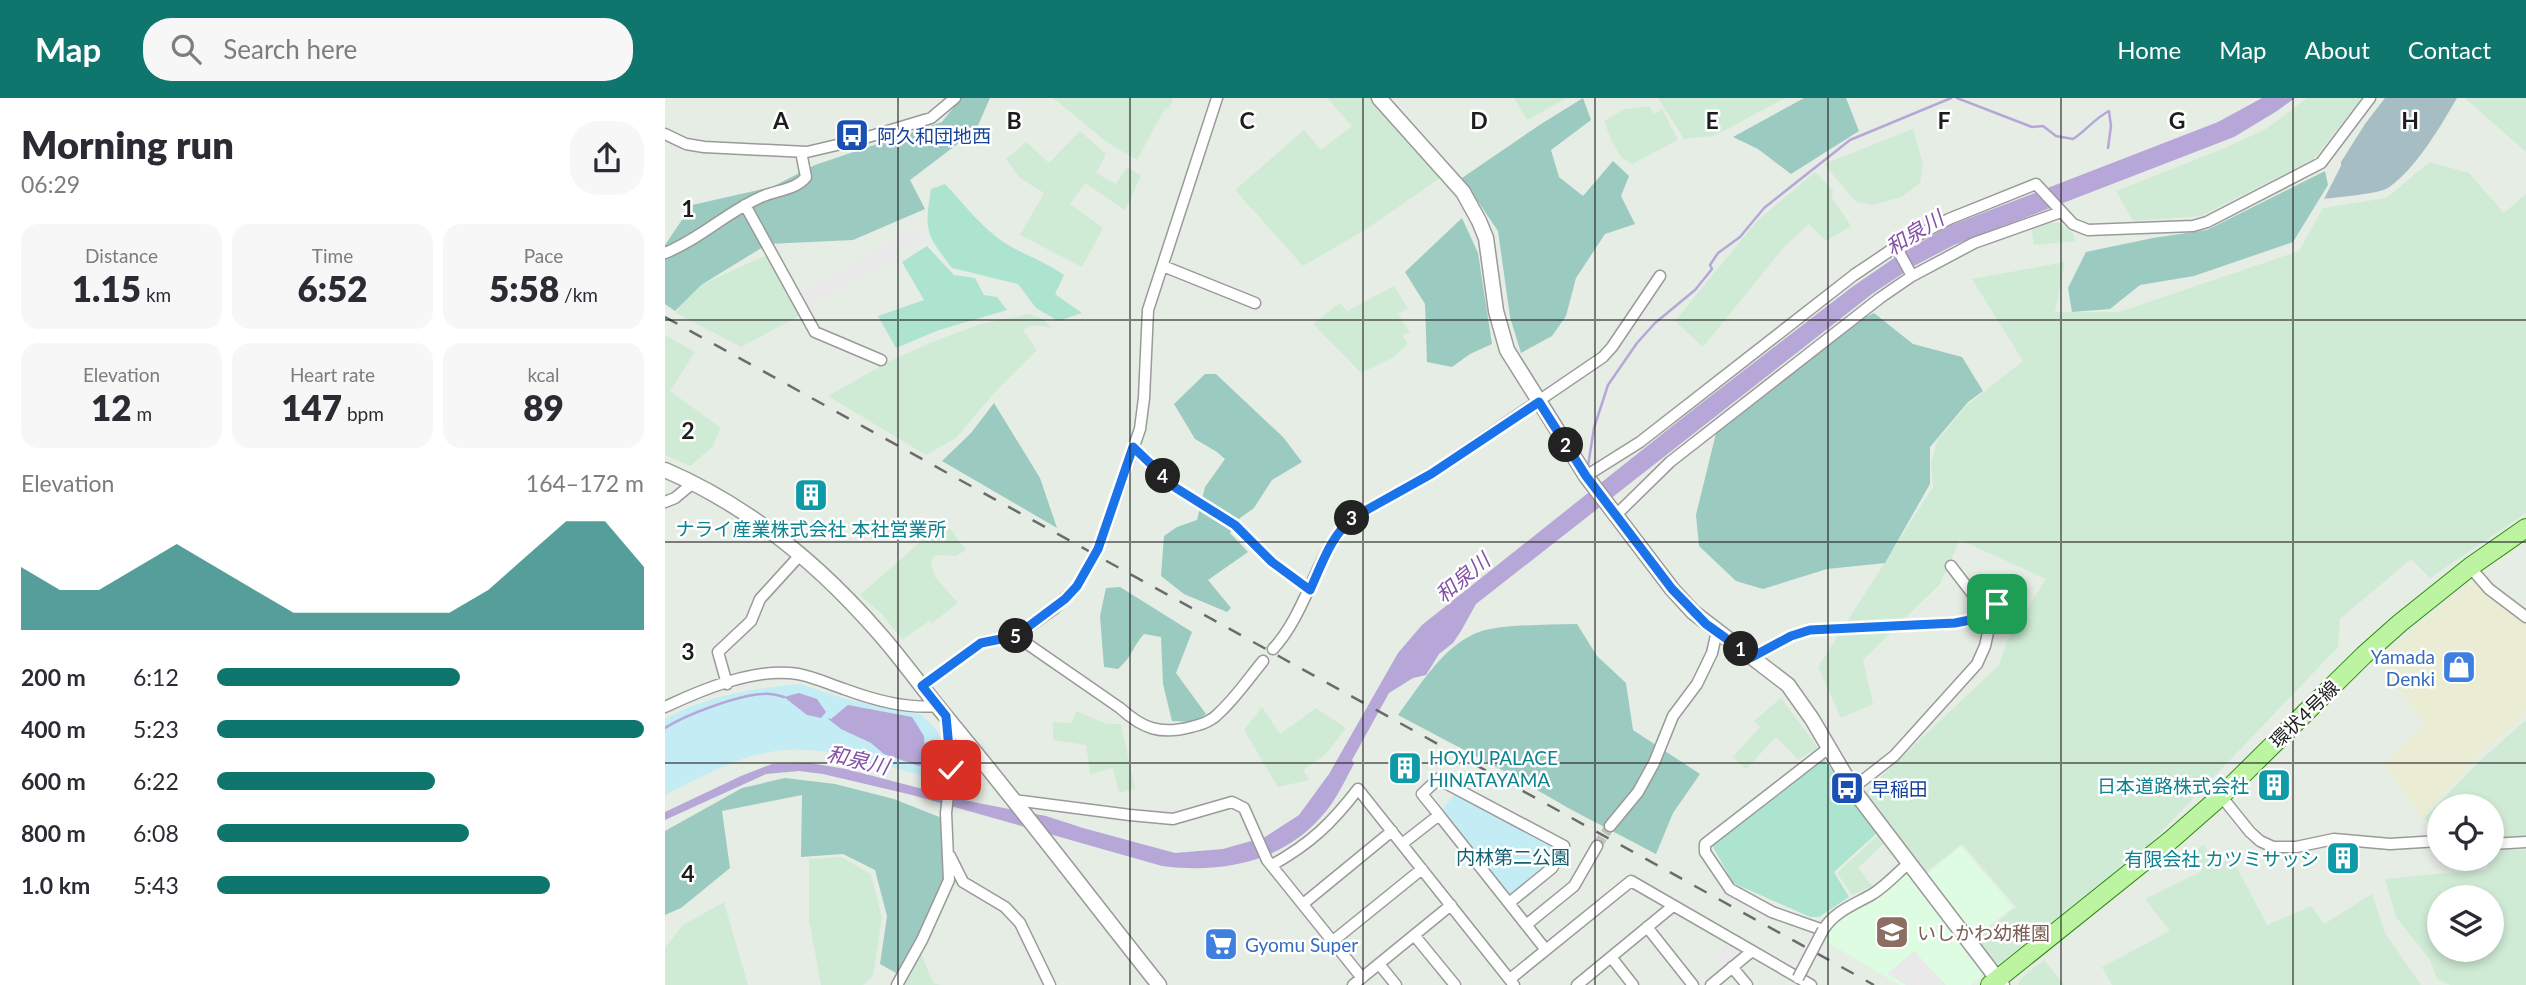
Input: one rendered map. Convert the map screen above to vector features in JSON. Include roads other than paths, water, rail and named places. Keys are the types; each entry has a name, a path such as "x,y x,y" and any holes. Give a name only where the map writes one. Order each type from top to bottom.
{"main road":[{"name":"環状4号線","path":"2000,983 2221,796 2400,623 2470,567 2526,528"}],"street":[{"path":"665,134 686,144 704,147 801,152 858,141 931,118 955,98"},
{"path":"922,686 981,643 1016,636 1054,609 1077,586 1098,549 1140,429 1145,398 1148,310 1217,98"},
{"path":"1379,98 1463,192 1476,214 1486,237 1500,332 1507,350 1590,482 1672,589 1693,612 1788,685 1830,747 1853,789 2000,983"},
{"path":"1590,482 1854,275 1894,247 1948,219 2036,184 2073,224 2088,230 2172,228 2207,222 2321,163 2369,98"},
{"path":"665,253 688,244 745,205 800,184 806,177 801,152"},
{"path":"745,205 815,332 881,360"},
{"path":"1611,509 1910,273 2057,207"},
{"path":"1900,254 1910,273"},
{"path":"1163,266 1255,303"},
{"path":"1273,649 1287,631 1343,526 1354,517 1431,474 1603,357 1660,276"},
{"path":"1133,447 1176,488 1235,525 1272,562 1310,590"},
{"path":"665,470 693,483 768,527 801,554 877,632 1159,985"},
{"path":"665,502 675,498 693,483"},
{"path":"727,684 717,652 751,621 760,599 801,554"},
{"path":"1853,789 1894,756 1977,664 1985,646 1991,619 1951,566"},
{"path":"2470,567 2489,589 2526,617"},
{"path":"1752,657 1791,636 1810,630 1955,623 1987,615 1997,604"},
{"path":"1609,827 1638,792 1673,716 1697,684 1712,653 1717,631"},
{"path":"1016,636 1131,718 1165,732 1210,721 1263,661"},
{"path":"665,707 760,673 799,674 864,696 909,707 942,711"},
{"path":"897,985 922,940 949,880 946,813 951,770 942,711"},
{"path":"1823,930 1772,912 1730,889 1705,852 1706,844 1830,747"},
{"path":"1509,903 1552,868 1564,846 1440,777 1422,794 1546,950"},
{"path":"1269,861 1308,842 1329,825 1358,789 1512,982 1546,950 1631,881 1811,985"},
{"path":"2221,796 2250,832 2273,847 2296,847 2334,839 2390,844 2427,842"},
{"path":"1017,804 1173,819 1232,802 1244,808 1269,861 1333,941 1358,981 1451,905"},
{"path":"1402,844 1439,816"},
{"path":"1303,904 1392,831"},
{"path":"2504,843 2526,842"},
{"path":"1526,925 1574,886 1597,846"},
{"path":"947,850 963,882 1005,907 1020,923 1050,985"},
{"path":"1798,978 1828,921 1873,894 1909,863"},
{"path":"1333,941 1422,869"},
{"path":"1577,985 1673,906"},
{"path":"1647,928 1693,985"},
{"path":"1415,935 1455,985"},
{"path":"1711,985 1752,951"},
{"path":"1611,957 1633,985"},
{"path":"1379,964 1396,985"},
{"path":"1732,967 1747,985"}],"waterway":[{"path":"1588,466 1594,428 1608,385 1637,343 1655,323 1695,290 1712,269 1710,265 1718,253 1740,237 1764,208 1850,140 1951,98"},
{"path":"1957,98 2032,127 2043,126 2056,136 2073,139 2109,111 2111,126 2108,148"},
{"path":"665,728 698,712 740,698 766,694 784,697"}],"tunnel":[{"path":"1597,846 1610,826"}],"railway":[{"path":"665,317 1874,985"}],"place":[{"name":"阿久和団地西","path":"852,135"},
{"name":"ナライ産業株式会社 本社営業所","path":"811,495"},
{"name":"Yamada Denki","path":"2459,667"},
{"name":"HOYU PALACE HINATAYAMA","path":"1405,768"},
{"name":"日本道路株式会社","path":"2274,785"},
{"name":"早稲田","path":"1847,788"},
{"name":"有限会社 カツミサッシ","path":"2343,858"},
{"name":"いしかわ幼稚園","path":"1892,932"},
{"name":"Gyomu Super","path":"1221,944"}],"water label":[{"name":"和泉川","path":"1914,232"},
{"name":"和泉川","path":"1462,577"},
{"name":"和泉川","path":"858,759"}],"park label":[{"name":"内林第二公園","path":"1513,856"}]}
